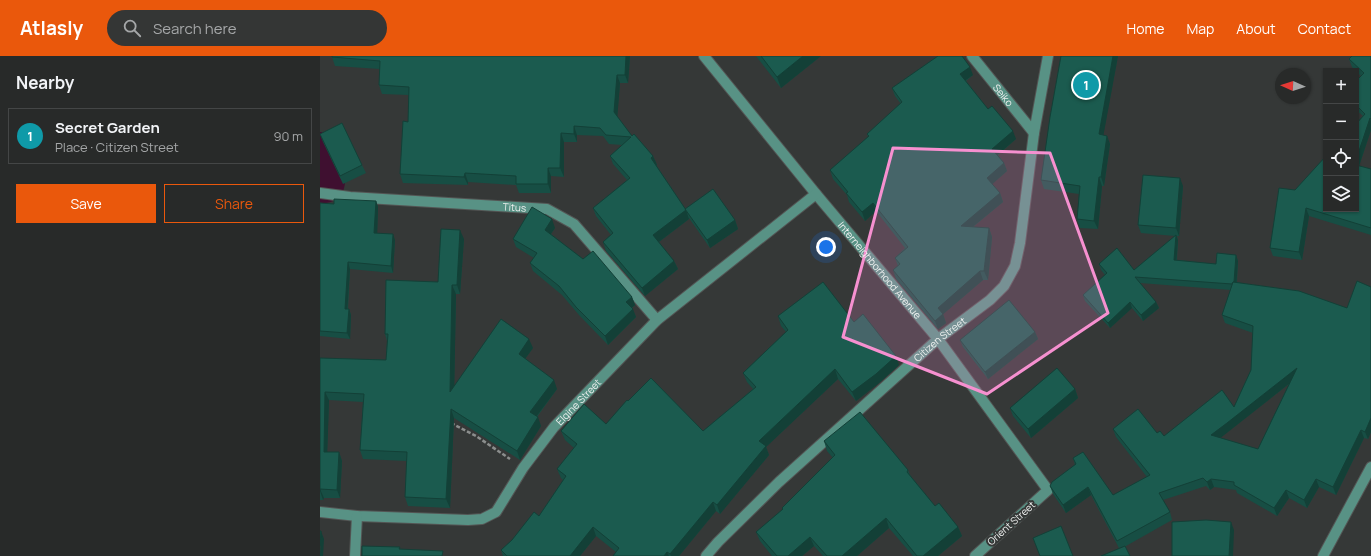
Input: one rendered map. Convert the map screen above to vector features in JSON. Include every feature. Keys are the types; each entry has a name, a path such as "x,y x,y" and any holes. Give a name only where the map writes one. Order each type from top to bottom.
{"street":[{"name":"Interneighborhood Avenue","path":"704,56 816,194 938,340 1048,490"},
{"name":"Seiko","path":"972,56 1034,133"},
{"name":"Citizen Street","path":"706,556 718,542 780,482 938,340 990,300 1004,286 1015,266 1020,243 1034,133 1048,56"},
{"name":"Titus","path":"322,194 350,198 547,209 574,224 657,320"},
{"name":"Elgine Street","path":"320,512 357,516 468,520 482,519 496,512 523,468 554,427 657,320 816,194"},
{"path":"1323,556 1371,467"},
{"name":"Orient Street","path":"975,556 1048,490"},
{"path":"355,556 357,516"}],"path":[{"path":"446,421 465,430 523,468"}],"highlighted area":[{"path":"893,148 1050,153 1108,313 987,394 843,337"}],"building":[{"path":"332,56 626,56 625,75 617,75 614,112 632,136 634,134 653,156 651,158 686,210 653,235 674,261 642,288 603,242 613,233 593,208 630,178 610,156 631,137 606,135 600,128 574,126 574,134 561,133 560,168 548,168 548,184 516,184 516,176 465,173 464,177 400,174 403,121 408,122 409,87 379,85 380,61"},
{"path":"761,56 803,56 777,77"},
{"path":"938,56 962,56 970,67 960,74 988,109 992,106 1013,131 992,149 1004,163 987,178 1000,193 961,226 989,228 984,271 980,271 938,308 943,314 935,321 893,270 900,264 895,258 908,247 873,203 862,212 846,193 848,192 830,170 869,136 867,134 902,102 892,88"},
{"path":"1061,56 1113,56 1099,134 1107,136 1101,177 1099,177 1094,221 1077,219 1080,186 1041,180"},
{"path":"1352,56 1371,56 1371,119 1370,118 1359,151 1359,121 1365,114 1359,108 1359,78 1364,73 1349,59"},
{"path":"342,123 362,165 340,176 320,134"},
{"path":"1323,159 1323,212 1359,212 1359,166 1371,169 1371,228 1306,208 1299,252 1270,248 1279,188 1295,190"},
{"path":"1143,175 1180,178 1176,228 1138,225"},
{"path":"713,189 735,220 707,240 685,209"},
{"path":"334,199 376,201 374,233 393,234 391,266 348,262 345,309 349,309 347,333 320,331 320,203 334,204"},
{"path":"532,207 552,219 545,230 583,259 593,251 632,297 626,302 633,309 605,336 576,307 559,286 530,263 537,253 513,239"},
{"path":"441,229 460,230 457,285 452,285 450,392 501,319 529,339 519,354 554,380 530,412 538,417 517,451 451,409 446,499 405,497 407,452 360,450 364,394 325,392 324,452 339,452 337,490 320,489 320,358 386,360 388,334 385,334 386,280 438,282"},
{"path":"1176,235 1174,260 1216,264 1217,253 1236,255 1234,282 1232,284 1135,277 1156,302 1141,315 1130,302 1108,323 1083,295 1107,273 1099,264 1117,248 1134,270"},
{"path":"1357,281 1371,287 1371,418 1365,432 1361,430 1333,487 1316,479 1304,500 1286,490 1274,508 1234,485 1234,482 1211,479 1207,482 1203,478 1159,493 1170,512 1117,541 1088,487 1063,505 1050,486 1052,482 1076,464 1073,458 1083,452 1113,495 1150,475 1113,429 1138,409 1157,433 1160,431 1164,436 1222,390 1234,407 1251,370 1253,326 1222,315 1233,282 1299,291 1347,308","holes":["1297,368 1258,449 1211,435"]},
{"path":"823,282 854,322 863,314 896,356 876,374 852,392 835,369 759,441 766,446 717,505 713,502 670,554 667,552 664,556 613,556 619,548 593,527 570,556 507,556 501,550 512,540 534,512 539,516 566,476 557,469 577,444 561,431 584,404 606,424 627,400 628,401 651,378 703,431 756,387 743,373 788,330 778,316"},
{"path":"1009,300 1035,332 985,372 960,340"},
{"path":"1057,368 1075,389 1028,429 1010,408"},
{"path":"860,412 908,470 907,472 935,506 939,503 958,527 923,556 917,556 886,518 842,556 827,556 810,537 788,556 777,556 756,532 783,509 782,508 835,455 824,441"},
{"path":"1206,520 1231,522 1229,556 1172,556 1172,522"},
{"path":"1061,526 1073,556 1040,556 1033,538"},
{"path":"362,546 400,547 399,549 443,551 442,556 362,556"},
{"path":"1125,546 1130,556 1101,556"}],"waterway":[{"path":"320,153 326,164 324,182"}],"place":[{"name":"Secret Garden","path":"1086,85"}]}
